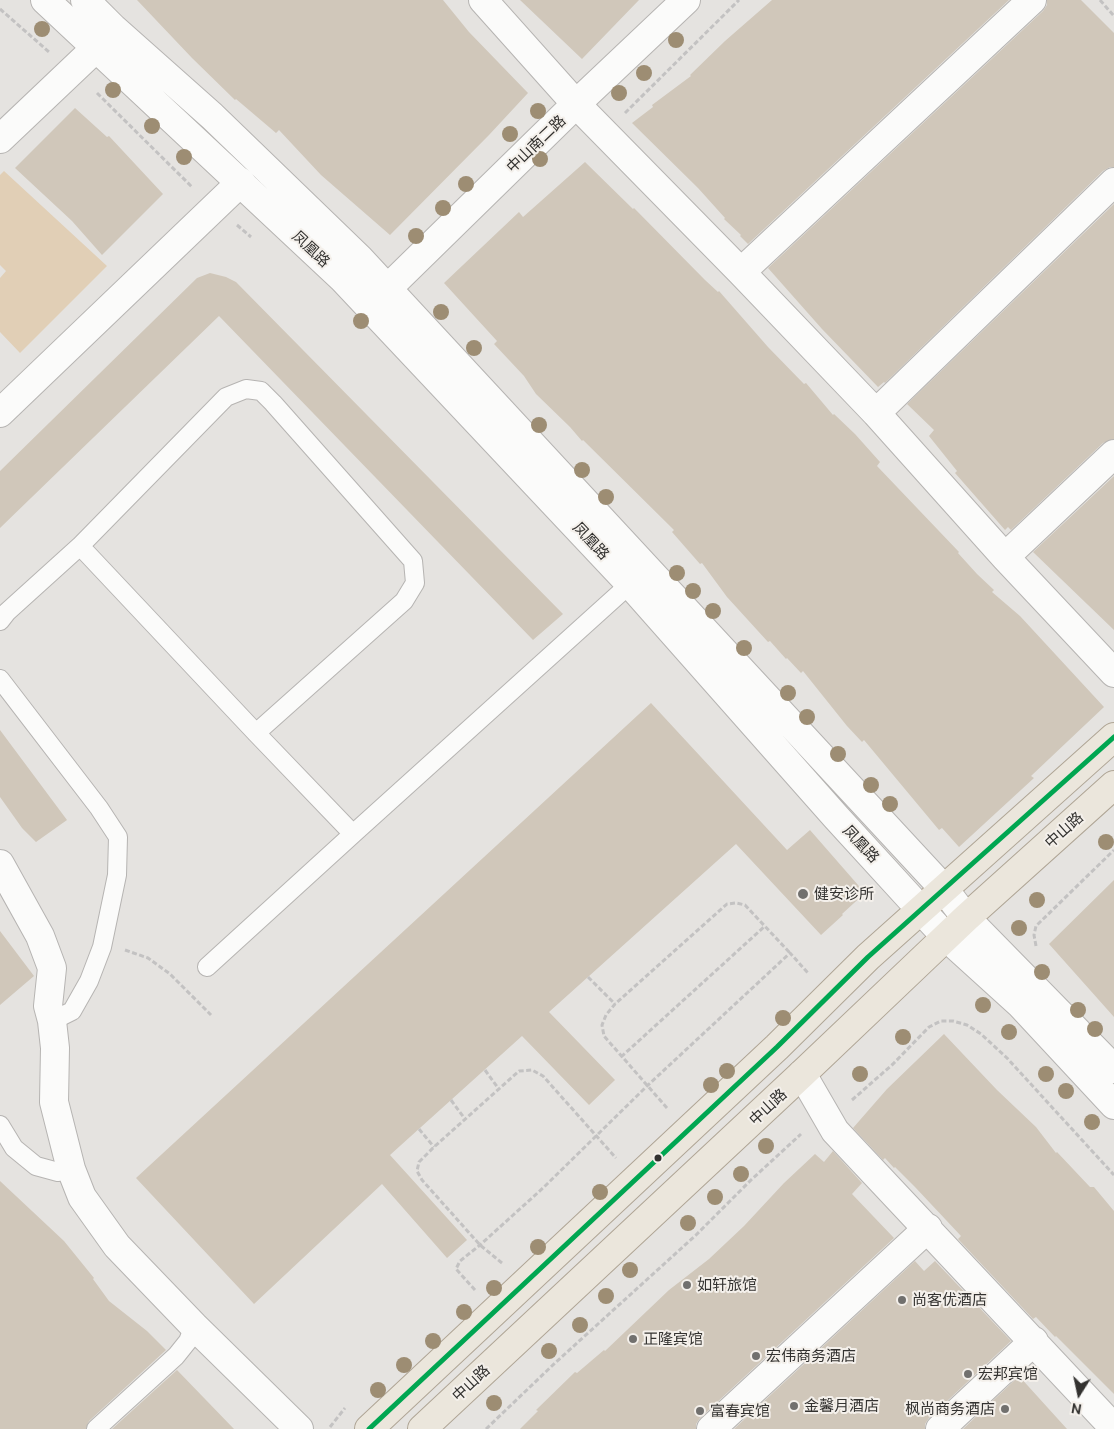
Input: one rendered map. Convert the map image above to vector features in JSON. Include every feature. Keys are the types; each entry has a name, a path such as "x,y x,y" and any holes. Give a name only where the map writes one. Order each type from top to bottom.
{"main road":[{"path":"368,1429 777,1047 868,957 1114,737"},
{"name":"中山路","path":"422,1429 966,918 1114,785"}],"street":[{"name":"凤凰路","path":"45,0 342,278 630,584 836,817 946,937 1021,1005 1114,1104"},
{"name":"凤凰路","path":"85,0 113,28 212,116 359,258 944,888 966,918 1114,1069"},
{"path":"482,0 576,104 741,272 876,414 1005,557 1114,673"},
{"name":"中山南二路","path":"387,289 576,104 686,0"},
{"path":"741,272 1032,0"},
{"path":"0,140 97,47"},
{"path":"0,413 241,182"},
{"path":"876,414 1114,182"},
{"path":"1005,557 1114,454"},
{"path":"0,864 40,936 52,968 48,1006 55,1048 54,1102 71,1169 82,1197 117,1246 194,1326 299,1429"},
{"path":"802,1074 835,1131 1114,1428"},
{"path":"711,1429 928,1228"},
{"path":"940,1429 1034,1341"}],"lane":[{"path":"0,621 7,612 80,546 226,397 246,389 261,391 413,561 415,583 404,600 256,733"},
{"path":"80,546 353,834"},
{"path":"207,967 630,584"},
{"path":"0,679 100,808 118,837 117,875 102,947 88,981 72,1011 52,1021"},
{"path":"0,1126 14,1148 36,1166 58,1172 71,1169"},
{"path":"96,1429 176,1356 188,1341 194,1326"}],"path":[{"path":"1100,0 1114,16"},
{"path":"0,9 46,50 73,70 187,183 217,207"},
{"path":"1040,953 1034,935 1036,926 1114,850"},
{"path":"672,1114 604,1036 602,1025 606,1014 615,1004 727,904 745,905 812,978"},
{"path":"621,1057 765,926"},
{"path":"102,947 126,950 148,958 170,974 211,1015"},
{"path":"468,1297 476,1290 456,1269 460,1261 543,1188 647,1086 790,953"},
{"path":"588,977 615,1004"},
{"path":"486,1429 825,1113 851,1100 893,1064 929,1027 942,1021 953,1021 967,1025 981,1034 1007,1058 1114,1175"},
{"path":"484,1070 498,1088"},
{"path":"504,1264 480,1245 422,1180 417,1171 419,1162 498,1088 519,1071 532,1070 543,1076 620,1162"},
{"path":"451,1100 465,1119"},
{"path":"419,1129 434,1147"},
{"path":"328,1429 348,1406"}],"shaded area":[{"path":"4,171 107,266 20,353 0,332 0,278 6,271 0,265 0,175"}],"building":[{"path":"137,0 443,0 469,32 528,93 390,235 321,175 279,130 276,133 235,100"},
{"path":"520,0 639,0 582,59"},
{"path":"772,0 1009,0 748,244 698,188 632,123 653,107 652,105 691,76 725,41"},
{"path":"1047,0 1081,0 1114,33 1114,167 1103,171 885,383 878,387 822,329 768,268 1043,11 1047,5"},
{"path":"75,108 107,137 109,136 163,194 102,255 72,221 15,168"},
{"path":"585,162 634,208 705,280 719,291 768,347 804,384 806,383 833,415 855,434 880,462 877,466 994,590 992,592 1020,616 1104,707 1031,776 1034,778 959,847 942,828 939,830 864,740 862,742 847,726 803,671 801,673 770,641 768,642 727,597 702,563 700,564 672,532 674,530 536,394 524,376 494,344 497,341 444,283 519,212 523,217"},
{"path":"1114,204 1114,439 1103,443 1011,530 1008,527 1005,530 955,473 957,471 929,436 934,430 907,404"},
{"path":"210,273 236,282 563,614 533,640 219,316 0,528 0,471 197,278"},
{"path":"1114,476 1114,630 1033,552"},
{"path":"651,703 787,850 810,830 865,893 821,935 736,844 549,1012 615,1080 589,1105 522,1036 390,1155 467,1240 447,1258 382,1184 254,1304 136,1178"},
{"path":"0,730 67,820 36,842 22,828 0,797"},
{"path":"1114,880 1114,1017 1049,944"},
{"path":"0,931 34,976 0,1005"},
{"path":"944,1034 997,1090 1036,1127 1056,1153 1090,1187 1094,1187 1114,1211 1114,1394 1036,1317 1033,1319 958,1239 961,1236 915,1187 885,1158 883,1160 853,1128 887,1089"},
{"path":"833,1151 862,1183 852,1194 894,1238 700,1418 696,1424 696,1429 520,1429 538,1411 536,1410 575,1372 577,1373 605,1351 669,1290 709,1259 815,1154 824,1162"},
{"path":"0,1181 64,1241 94,1278 109,1301 147,1331 166,1350 89,1421 86,1429 0,1429"},
{"path":"915,1261 924,1271 935,1261 1011,1341 929,1418 925,1424 925,1429 734,1429"},
{"path":"177,1370 234,1429 112,1429"},
{"path":"1019,1376 1067,1429 963,1429"}],"transit line":[{"path":"369,1429 777,1047 868,957 1114,737"}],"place":[{"name":"健安诊所","path":"803,894"},
{"name":"如轩旅馆","path":"687,1285"},
{"name":"尚客优酒店","path":"902,1300"},
{"name":"正隆宾馆","path":"633,1339"},
{"name":"宏伟商务酒店","path":"756,1356"},
{"name":"宏邦宾馆","path":"968,1374"},
{"name":"金馨月酒店","path":"794,1406"},
{"name":"枫尚商务酒店","path":"1005,1409"},
{"name":"富春宾馆","path":"700,1411"}]}
